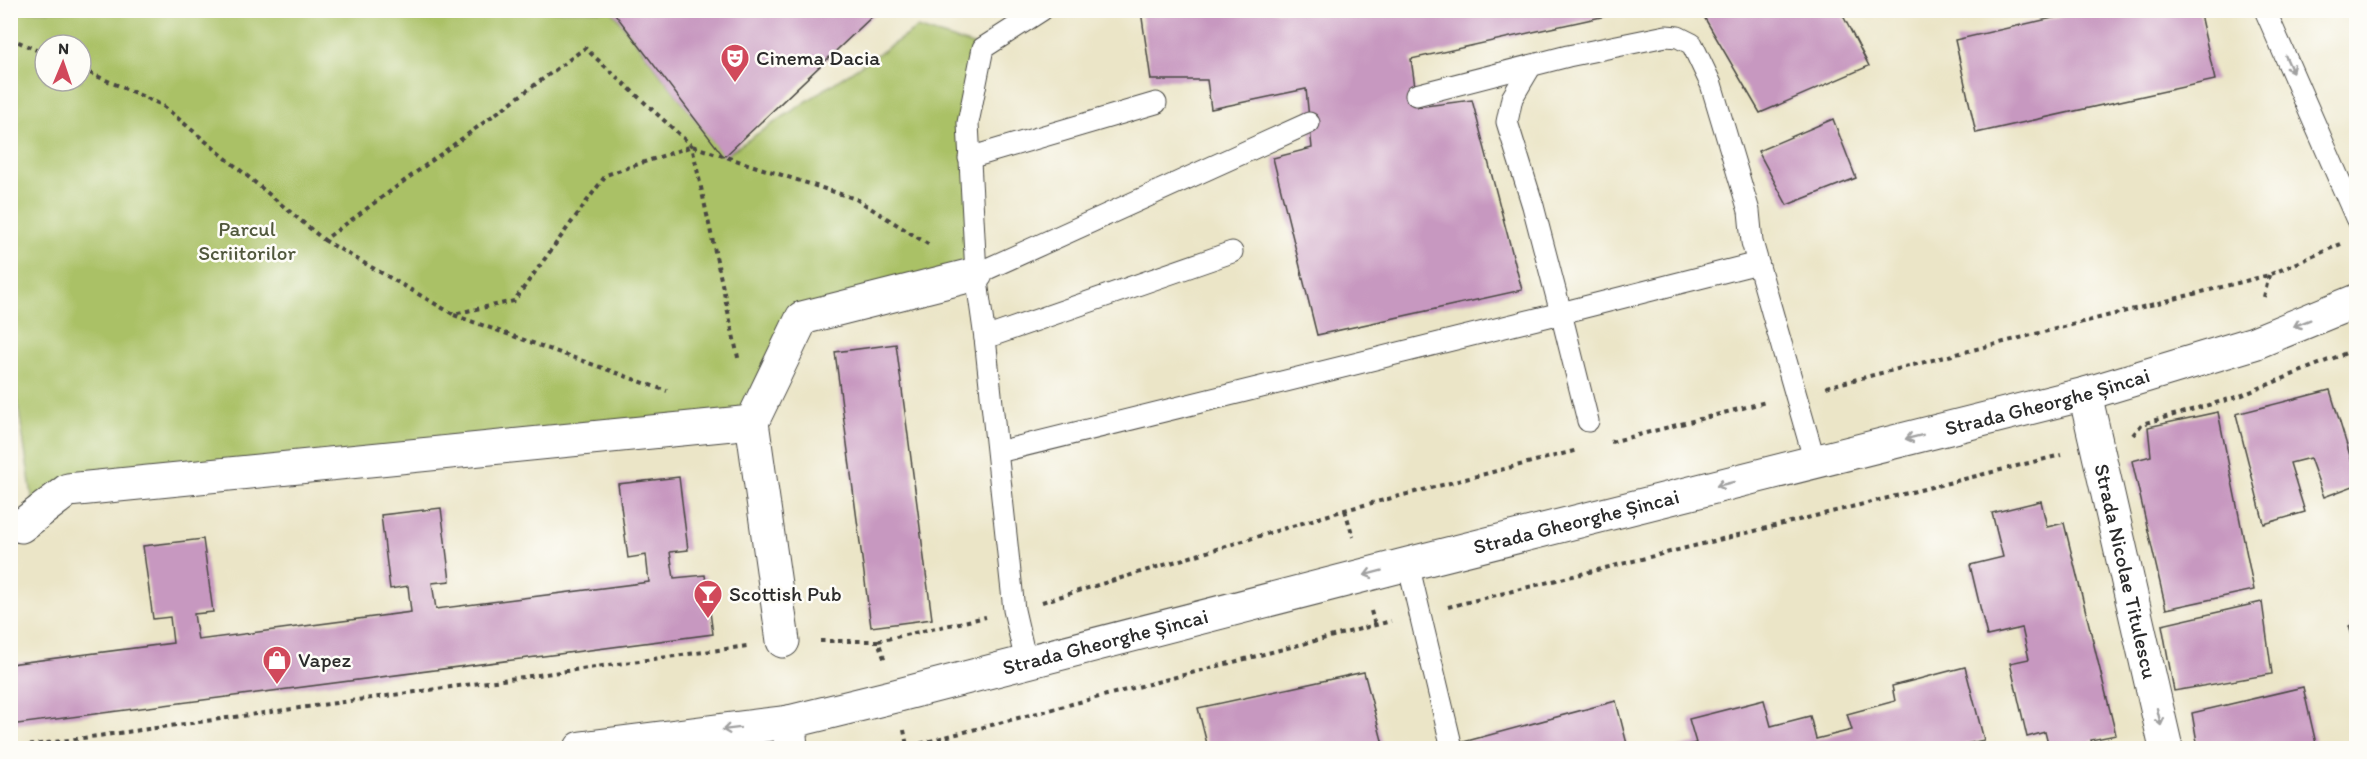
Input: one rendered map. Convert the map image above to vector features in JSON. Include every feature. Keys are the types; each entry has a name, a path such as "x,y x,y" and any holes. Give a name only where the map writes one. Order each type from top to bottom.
{"main road":[{"path":"783,641 752,422 802,318 976,274"},
{"name":"Strada Gheorghe Șincai","path":"581,748 790,735 1026,662 2085,394 2254,343 2356,301"},
{"name":"Strada Nicolae Titulescu","path":"2085,394 2166,748"},
{"path":"21,526 68,490 752,422"}],"lane":[{"path":"1026,662 1014,610 998,452 976,274 968,123 983,48 1042,10"},
{"path":"2268,12 2356,218"},
{"path":"1416,95 1619,44 1666,36 1678,37 1692,44 1711,84 1730,141 1749,211 1752,242 1815,462"},
{"path":"1531,66 1512,98 1507,122 1533,206 1588,421"},
{"path":"969,158 1156,103"},
{"path":"976,274 1309,123"},
{"path":"985,338 1232,252"},
{"path":"998,452 1758,263"},
{"path":"1408,564 1452,748"}],"path":[{"path":"10,39 33,49"},
{"path":"324,240 585,48 692,146 855,199 976,274"},
{"path":"93,74 162,105 324,240 453,314 675,394"},
{"path":"453,314 514,301 606,175 692,146"},
{"path":"692,146 740,365"},
{"path":"1606,443 2269,275 2346,242"},
{"path":"2262,307 2269,275"},
{"path":"2130,439 2142,424 2240,396 2356,349"},
{"path":"11,748 783,641 878,641 1014,610 1345,510 1584,449"},
{"path":"903,726 905,747 1375,625 2065,454"},
{"path":"1345,510 1353,537"},
{"path":"1370,607 1375,625"},
{"path":"878,641 885,661"}],"green space":[{"name":"Parcul Scriitorilor","path":"10,11 612,11 724,156 917,28 983,48 968,123 976,274 802,318 752,422 68,490 35,516 10,351"}],"building":[{"name":"Cinema Dacia","path":"612,10 879,10 724,157"},
{"path":"1633,10 1411,59 1418,107 1472,100 1522,290 1317,335 1273,158 1312,148 1306,89 1211,109 1207,80 1151,80 1141,11"},
{"path":"1700,10 1840,10 1869,66 1760,113"},
{"path":"2088,10 2199,10 2215,80 1976,133 1955,40"},
{"path":"1833,119 1856,178 1787,205 1758,151"},
{"path":"896,344 932,619 871,627 835,352"},
{"path":"2330,390 2356,475 2356,485 2324,497 2310,458 2290,463 2305,512 2264,524 2236,414"},
{"path":"2218,412 2254,590 2166,609 2132,461 2151,456 2148,427"},
{"path":"679,477 688,550 670,552 674,578 705,575 713,634 10,725 10,664 173,643 170,617 153,619 143,546 203,539 213,612 194,614 198,640 411,612 408,586 390,589 381,515 441,508 450,581 432,583 436,609 649,582 646,555 628,558 618,484"},
{"path":"2041,501 2047,527 2064,523 2116,735 2091,740 2093,748 2049,748 2045,732 2027,737 2010,663 2029,659 2022,628 1987,636 1970,565 2003,557 1992,513"},
{"path":"2262,602 2272,674 2174,691 2162,625"},
{"path":"2356,622 2356,648 2349,626"},
{"path":"1965,667 1984,740 1949,748 1676,748 1696,743 1689,719 1764,700 1771,726 1810,716 1816,739 1852,730 1847,714 1895,701 1892,686"},
{"path":"1364,672 1384,748 1208,748 1198,708"},
{"path":"2303,687 2317,748 2198,748 2192,713"},
{"path":"1616,701 1628,748 1458,748 1456,744"}],"place":[{"name":"Cinema Dacia","path":"735,84"},
{"name":"Scottish Pub","path":"708,620"},
{"name":"Vapez","path":"277,686"}]}
